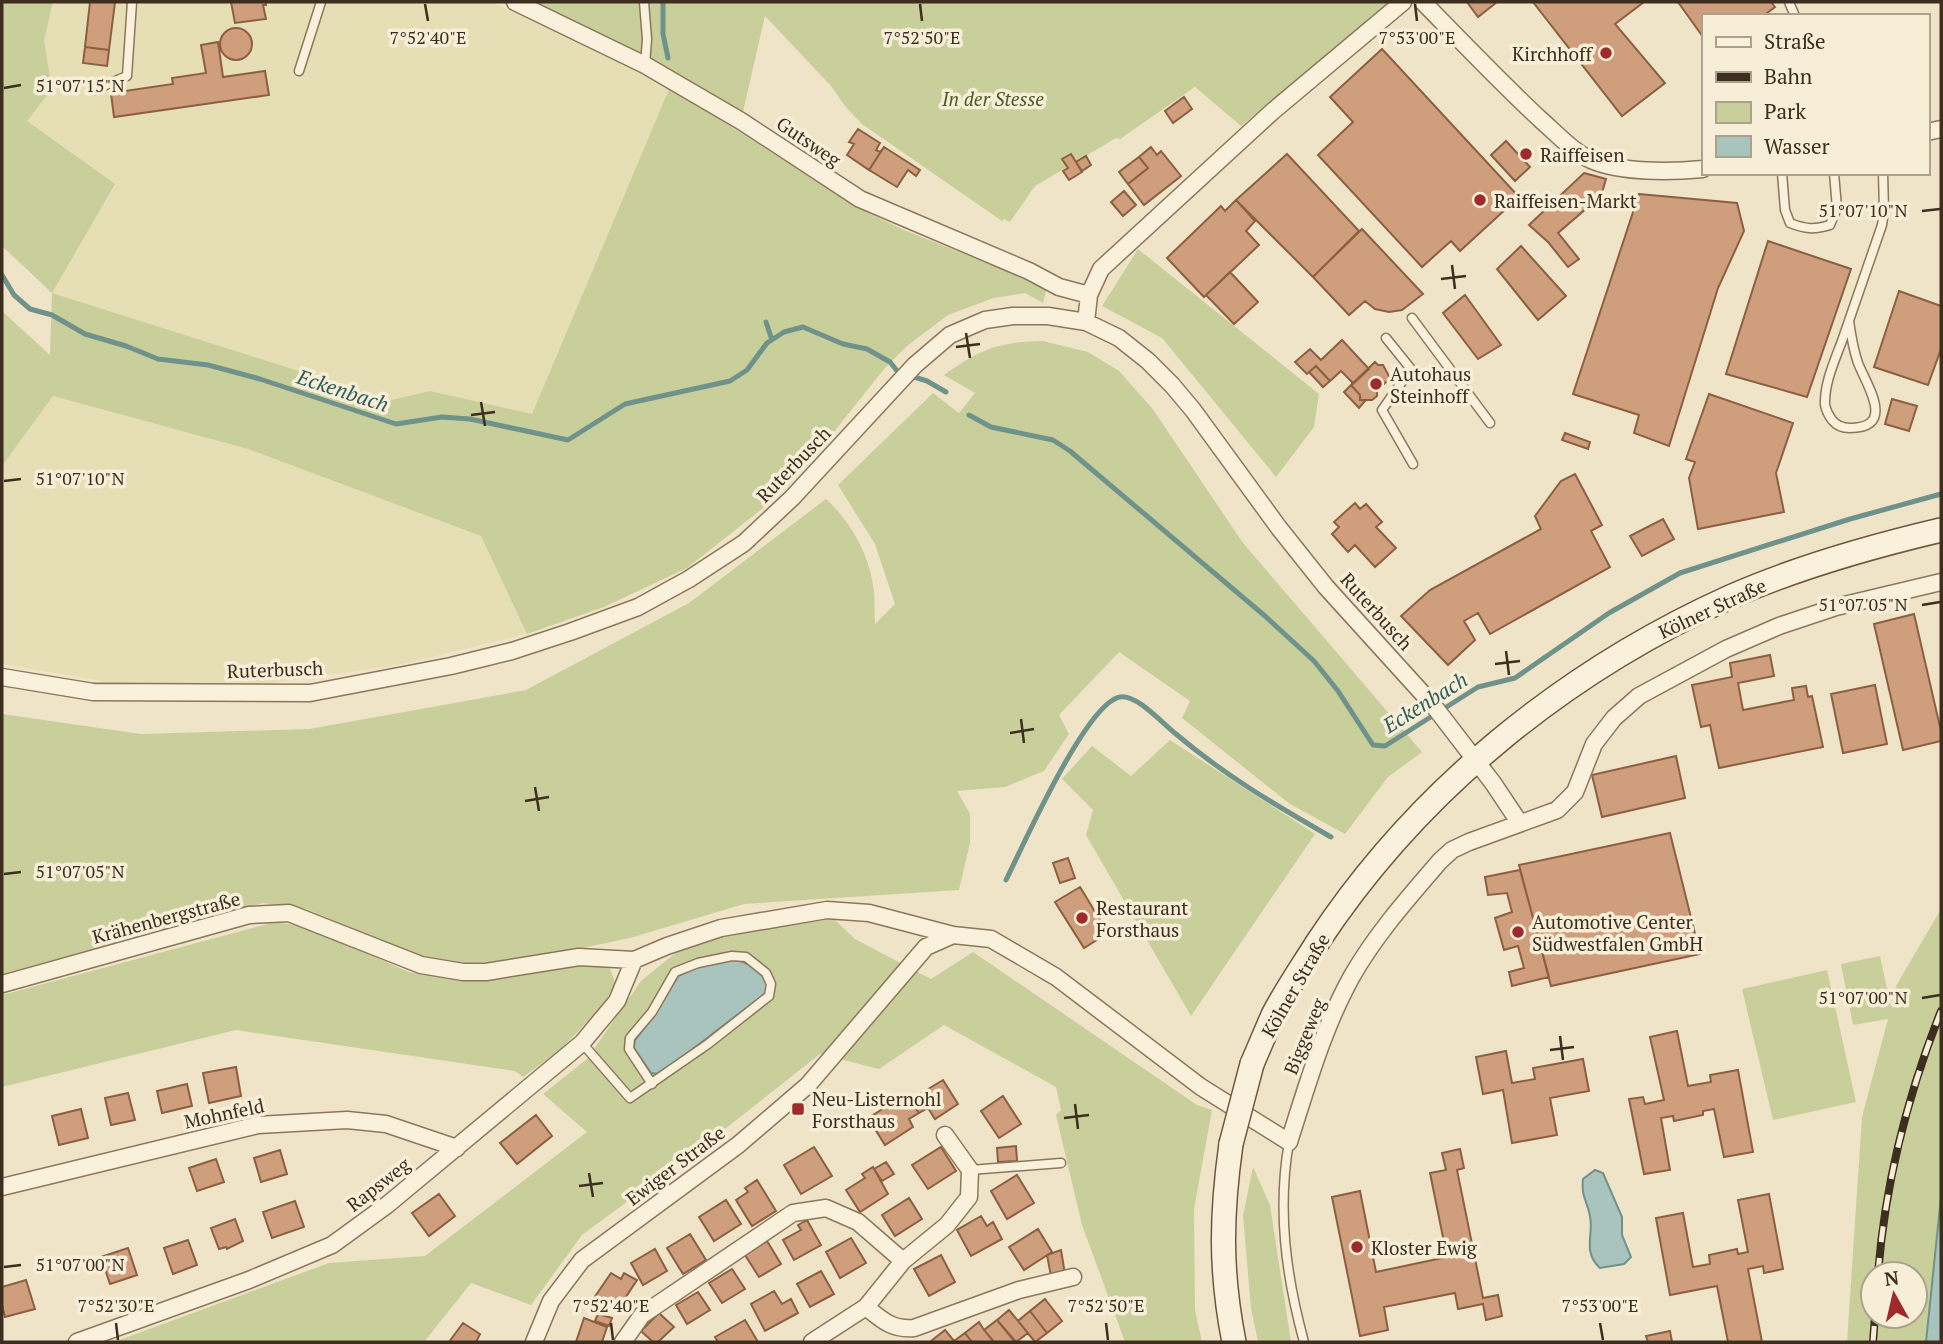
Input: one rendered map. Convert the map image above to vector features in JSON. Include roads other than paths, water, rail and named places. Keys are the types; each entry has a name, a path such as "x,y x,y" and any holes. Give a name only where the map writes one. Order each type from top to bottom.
{"main road":[{"name":"Kölner Straße","path":"1234,1342 1225,1298 1223,1202 1231,1144 1252,1064 1274,1014 1293,980 1353,893 1421,811 1475,762 1570,686 1667,628 1730,597 1782,576 1864,548 1941,530"}],"street":[{"name":"Gutsweg","path":"514,2 645,65 741,121 860,200 1017,266 1059,287 1089,295"},
{"path":"1086,322 1089,295 1101,269 1273,111 1403,2"},
{"path":"1423,2 1495,78 1576,151 1610,165 1656,170 1702,169"},
{"name":"Ruterbusch","path":"2,677 93,692 310,692 451,666 512,651 638,607 690,579 744,543 792,498 915,365 950,335 985,320 1048,316 1086,322 1119,338 1148,360 1172,385 1326,587 1433,705 1475,762"},
{"path":"1475,762 1519,822 1556,810 1575,792 1594,744 1614,718 1639,696 1726,649 1779,626 1836,607 1941,582"},
{"name":"Biggeweg","path":"1289,1142 1321,1043 1352,977 1374,942 1452,850 1519,822"},
{"name":"Krähenbergstraße","path":"2,984 249,915 289,913 421,965 463,972 486,972 579,957 634,960 721,928 827,910 869,913 953,935 991,939 1056,977 1201,1087 1289,1142"},
{"name":"Ewiger Straße","path":"534,1342 551,1301 582,1260 738,1145 808,1085 926,947 953,935"},
{"name":"Rapsweg","path":"77,1342 249,1280 332,1245 387,1205 582,1043 617,1001 634,960"},
{"name":"Mohnfeld","path":"2,1187 258,1125 347,1120 386,1124 457,1148"},
{"path":"812,1342 866,1307 903,1261 947,1226 969,1198 970,1170 945,1135"},
{"path":"623,1342 642,1315 793,1213 826,1208 858,1222 903,1261"},
{"path":"866,1307 899,1330 914,1328 1019,1290 1073,1277"}],"lane":[{"path":"94,90 127,76 132,2"},
{"path":"299,71 321,2"},
{"path":"644,2 647,40 645,65"},
{"path":"1782,175 1784,210 1790,223 1806,229 1830,225 1837,208 1834,175"},
{"path":"1849,321 1858,362 1876,408 1875,416 1869,423 1858,428 1844,428 1833,422 1825,405 1828,383 1849,321 1882,225 1883,175"},
{"path":"1412,318 1490,423"},
{"path":"1386,338 1410,369 1382,410 1413,464"},
{"path":"582,1043 630,1098 652,1084 708,1044 769,996 771,984 766,973 747,957 732,956 698,963 675,972 652,1012 630,1038 629,1049 652,1084"},
{"name":"Biggeweg","path":"1289,1142 1284,1170 1282,1218 1294,1306 1304,1342"},
{"path":"970,1170 1061,1163"}],"water":[{"path":"731,959 756,969 765,980 766,993 660,1074 651,1073 634,1048 635,1040 654,1016 678,976 700,966"},
{"path":"1595,1170 1603,1173 1622,1217 1622,1235 1631,1257 1624,1264 1600,1268 1591,1256 1591,1223 1583,1179"},
{"path":"1941,1197 1941,1342 1926,1342"}],"waterway":[{"path":"663,2 663,34 668,58"},
{"name":"Eckenbach","path":"2,275 14,295 30,309 52,315 85,334 158,359 208,365 260,379 396,424 442,417 470,419 568,440 625,404 730,381 747,370 767,343 784,332 803,327 843,344 867,349 890,362 898,372 927,381 946,392"},
{"path":"766,322 772,340"},
{"name":"Eckenbach","path":"969,415 991,427 1053,440 1070,451 1265,616 1314,661 1338,691 1373,745 1385,746 1478,687 1515,678 1609,613 1680,573 1850,519 1941,494"},
{"path":"1006,880 1073,749 1106,705 1120,697 1127,697 1142,705 1194,749 1232,776 1331,837"}],"railway":[{"path":"1879,1260 1892,1173 1908,1107 1941,1011"},
{"path":"1873,1342 1874,1330"}],"place":[{"name":"Kirchhoff","path":"1606,53"},
{"name":"Raiffeisen","path":"1526,154"},
{"name":"Raiffeisen-Markt","path":"1480,200"},
{"name":"Autohaus Steinhoff","path":"1376,384"},
{"name":"Restaurant Forsthaus","path":"1082,918"},
{"name":"Automotive Center Südwestfalen GmbH","path":"1518,932"},
{"name":"Neu-Listernohl Forsthaus","path":"798,1109"},
{"name":"Kloster Ewig","path":"1357,1247"}],"park label":[{"name":"In der Stesse","path":"993,98"}]}
